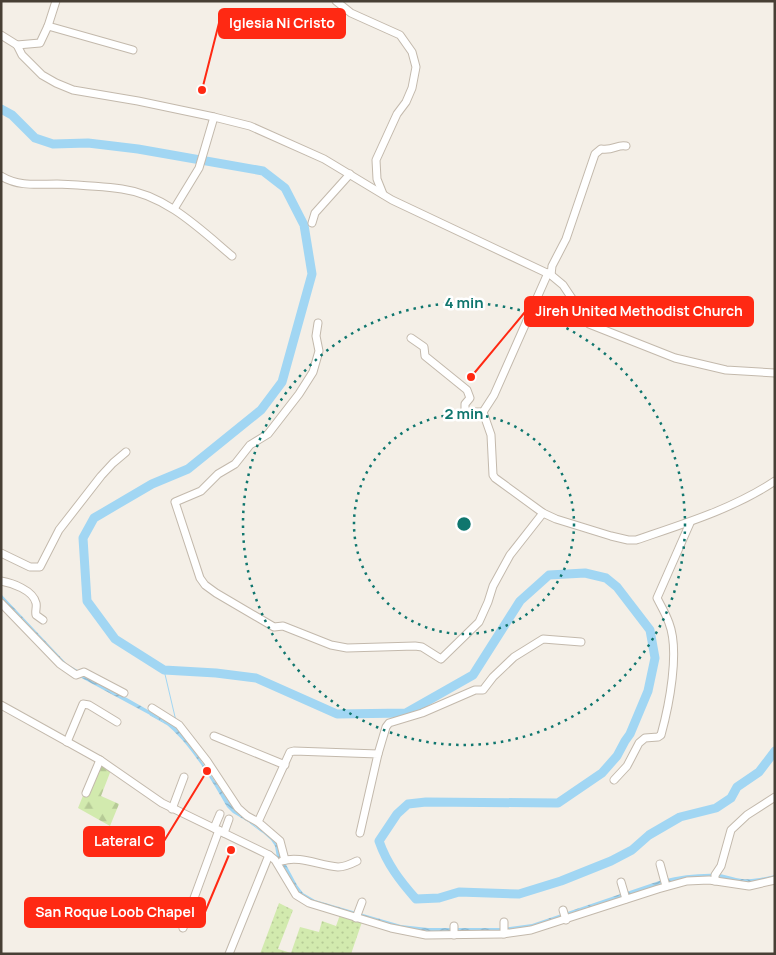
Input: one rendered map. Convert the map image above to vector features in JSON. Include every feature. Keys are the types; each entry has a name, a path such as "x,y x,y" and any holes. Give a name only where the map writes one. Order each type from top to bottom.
{"street":[{"path":"17,45 40,43 56,1"},
{"path":"336,1 351,13 400,35 412,52 416,67 412,88 406,102 397,114 376,160 377,179 384,194"},
{"path":"48,26 133,50"},
{"path":"1,35 17,45 22,55 42,75 56,84 73,90 214,116 250,126 324,158 384,194 550,274 563,285 589,324 675,358 726,370 775,373"},
{"path":"174,209 199,168 214,116"},
{"path":"483,412 494,395 566,239 595,154 602,149 610,150 621,145 626,146"},
{"path":"312,223 315,213 350,174"},
{"path":"1,176 12,182 29,185 123,189 142,194 174,209 232,256"},
{"path":"318,323 316,336 319,351 313,372 300,394 268,434 250,445 235,464 218,474 201,491 175,502 200,578 205,585 236,606 274,627 283,626 331,646 347,648 416,646 441,659 478,622 488,602 493,586 510,555 543,513"},
{"path":"411,338 424,347 425,356 467,390 470,395 464,406 467,411 483,412"},
{"path":"483,412 491,434 493,475 509,490 543,513 556,519 628,540 636,540 690,522 752,494 775,481"},
{"path":"1,553 30,568 40,567 59,530 101,476 126,452"},
{"path":"614,780 627,766 639,743 645,738 661,735 670,686 674,648 670,623 657,598 690,522"},
{"path":"1,580 14,584 32,596 36,603 36,615 43,620"},
{"path":"1,603 60,664 76,675 84,672 124,692"},
{"path":"360,833 378,754 389,723 422,714 475,690 483,690 493,677 514,657 543,639 581,642"},
{"path":"67,742 83,704 89,705 117,722"},
{"path":"1,705 100,760 172,809 280,862 293,860 338,867 347,866 357,861"},
{"path":"152,708 179,724 207,761 238,808 280,841 280,862 296,895 315,906 426,935 454,931 531,930 566,919 625,896 680,879 715,878 749,886 771,879"},
{"path":"214,736 285,764"},
{"path":"258,822 290,752 378,754"},
{"path":"86,793 100,760"},
{"path":"172,809 184,777"},
{"path":"715,878 731,830 747,815 775,797"},
{"path":"183,928 219,831 220,814"},
{"path":"219,831 229,819"},
{"path":"229,954 269,855"},
{"path":"660,864 665,883"},
{"path":"621,882 625,896"},
{"path":"357,916 362,902"},
{"path":"564,910 566,919"}],"green space":[{"path":"97,761 111,770 101,796 119,804 110,826 78,808"},
{"path":"279,903 293,910 278,949 291,953 300,927 319,932 322,921 336,926 340,915 362,922 351,954 260,954"}],"water":[{"path":"1,594 67,664 178,727 234,809 256,822 277,843 297,885 303,893 315,900 401,925 428,928 502,928 532,924 662,880 677,877 698,874 720,874 746,879 775,875 775,878 752,884 703,879 529,929 436,934 399,928 329,908 300,895 277,858 275,846 271,840 255,826 233,813 227,807 199,761 173,730 163,722 76,675 1,603"}],"waterway":[{"path":"1,109 12,115 35,138 53,144 88,143 138,149 263,171 285,188 304,225 312,274 282,382 261,410 188,469 152,484 94,518 83,538 87,601 115,639 164,670 216,673 256,678 337,714 406,713 473,675 520,601 549,575 585,573 606,578 617,587 650,630 655,658 648,691 630,734 617,756 602,773 558,803 426,802 408,804 397,814 379,841 394,872 416,899 439,898 459,892 519,894 561,881 611,861 632,850 649,835 680,817 716,808 731,798 737,787 759,772 775,751"},
{"path":"164,670 176,721"},
{"path":"150,715 166,724"},
{"path":"198,755 209,770"},
{"path":"250,823 262,832"}],"place":[{"name":"Iglesia Ni Cristo","path":"202,90"},
{"name":"Jireh United Methodist Church","path":"471,377"},
{"name":"Lateral C","path":"207,771"},
{"name":"San Roque Loob Chapel","path":"231,850"}]}
